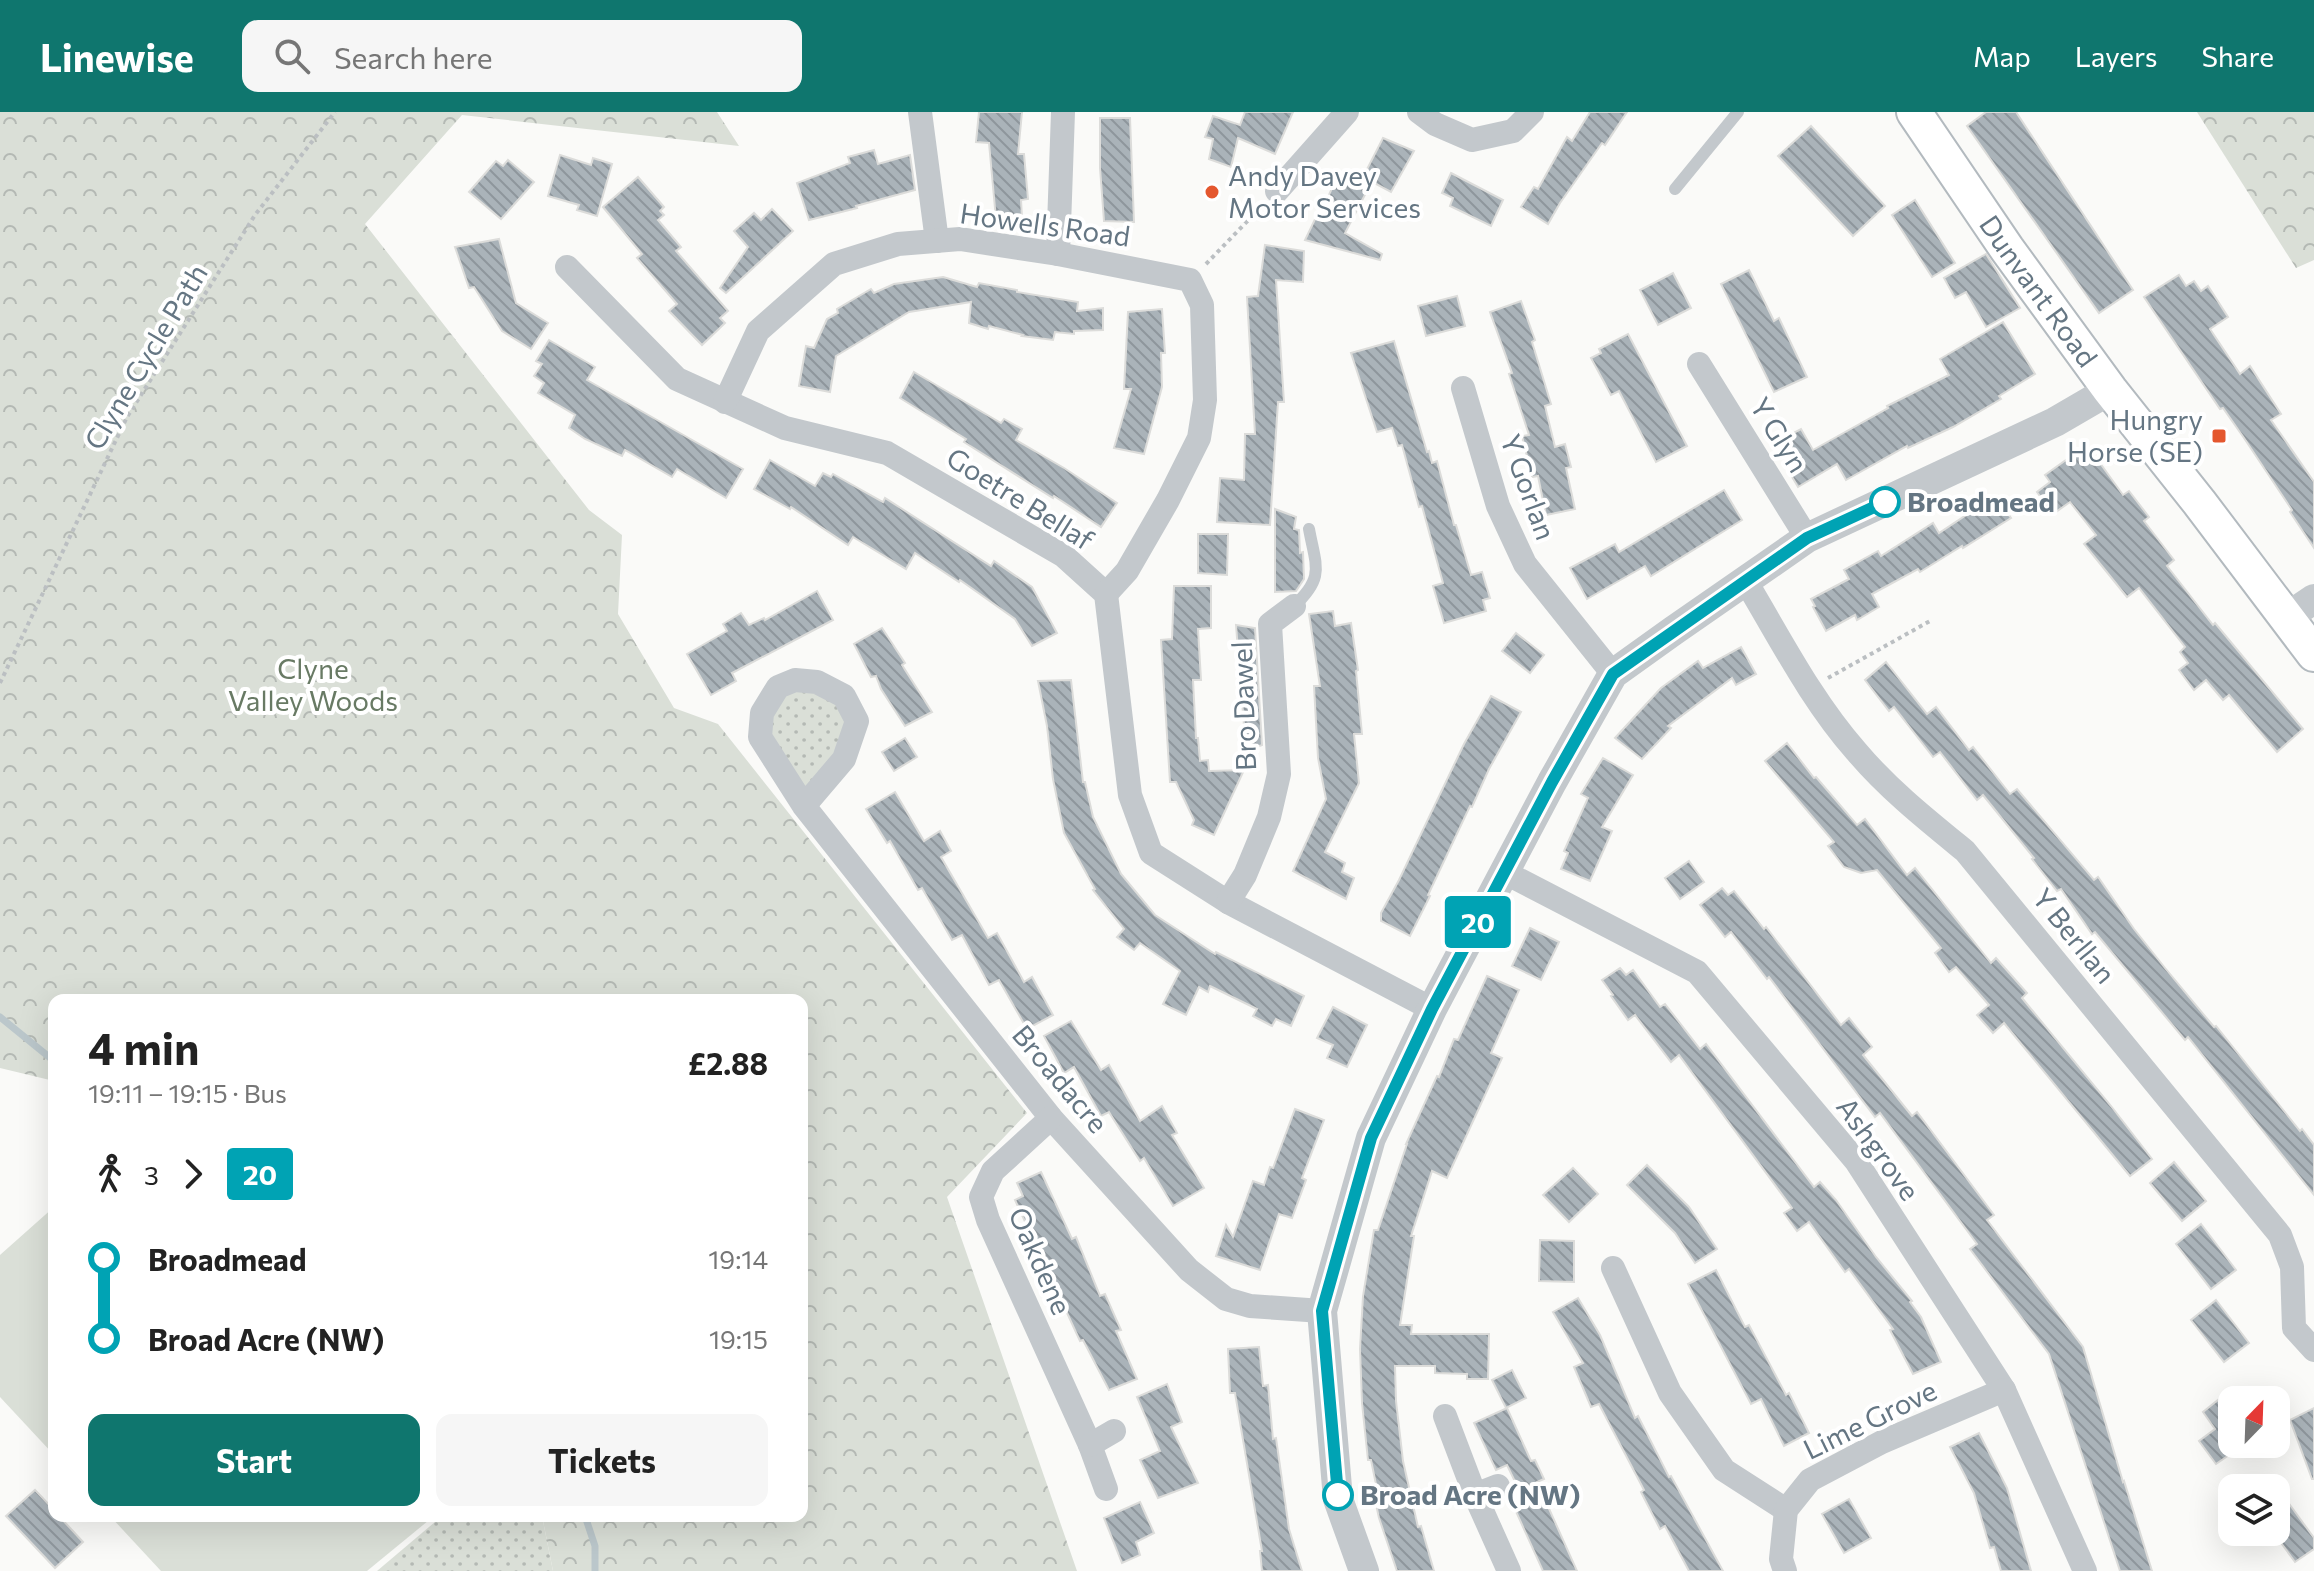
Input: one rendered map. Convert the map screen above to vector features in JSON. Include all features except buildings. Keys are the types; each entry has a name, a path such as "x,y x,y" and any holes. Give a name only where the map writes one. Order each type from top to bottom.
{"main road":[{"name":"Dunvant Road","path":"1914,112 2007,249 2110,390 2199,502 2300,608 2314,654"}],"street":[{"path":"920,112 937,241"},
{"path":"1058,254 1063,112"},
{"path":"1277,191 1347,112"},
{"path":"1419,112 1435,124 1472,140 1513,131 1532,112"},
{"name":"Howells Road","path":"725,402 758,331 834,264 898,244 960,239 1058,254 1190,280"},
{"name":"Goetre Bellaf","path":"565,263 677,379 785,428 887,453 1064,556 1106,594"},
{"path":"1190,280 1202,305 1205,400 1199,438 1141,548 1127,571 1106,594 1130,795 1151,853 1228,902 1432,1009"},
{"name":"Y Glyn","path":"1699,365 1807,538"},
{"name":"Y Gorlan","path":"1462,388 1498,506 1525,564 1613,674"},
{"path":"1364,1571 1338,1499 1322,1311 1371,1138 1432,1009 1613,674 1807,538 2055,422 2110,390"},
{"name":"Y Berllan","path":"1745,580 1809,689 1856,751 1912,808 1965,851 2280,1235 2292,1267 2294,1328 2314,1350"},
{"name":"Bro Dawel","path":"1228,902 1245,875 1269,817 1279,774 1270,624 1294,606"},
{"name":"Broadacre","path":"804,806 844,759 857,721 844,696 817,682 795,680 778,687 762,713 760,737 804,806 1051,1118 1189,1270 1226,1299 1250,1306 1322,1311"},
{"name":"Ashgrove","path":"1504,872 1697,972 1856,1161 2004,1390 2085,1571"},
{"name":"Oakdene","path":"1051,1118 993,1171 981,1197 988,1220 1090,1445 1106,1489"},
{"path":"1613,1268 1670,1393 1724,1470 1786,1510 1781,1559 1785,1571"},
{"name":"Lime Grove","path":"1786,1510 1810,1480 1882,1442 2004,1390"},
{"path":"1445,1416 1487,1490 1509,1571"},
{"path":"1090,1445 1114,1431"}],"lane":[{"path":"1675,189 1738,112"},
{"path":"1294,606 1307,595 1316,578 1309,529"}],"path":[{"name":"Clyne Cycle Path","path":"0,683 127,417 255,215 335,112"},
{"path":"1190,280 1277,191"},
{"path":"1809,689 1930,621"}],"green space":[{"name":"Clyne Valley Woods","path":"0,112 717,112 739,146 462,115 365,224 589,510 622,535 618,614 674,708 718,724 1027,1113 947,1197 1077,1571 553,1571 543,1522 808,1522 808,994 48,994 48,1080 0,1068"},
{"path":"2197,112 2314,112 2314,260 2296,268"},
{"path":"817,682 857,721 804,806 762,713 778,687"},
{"path":"48,1212 48,1449 0,1397 0,1255"},
{"path":"116,1522 427,1522 367,1571 161,1571"},
{"path":"435,1522 543,1522 553,1571 377,1571"}],"waterway":[{"path":"0,1017 48,1056"},
{"path":"587,1522 595,1546 595,1571"}],"bus line":[{"name":"20","path":"1338,1495 1322,1311 1371,1138 1432,1009 1552,782 1613,674 1807,538 1885,502"}],"place":[{"name":"Andy Davey Motor Services","path":"1212,192"},
{"name":"Hungry Horse (SE)","path":"2219,436"},
{"name":"Broadmead","path":"1885,502"},
{"name":"Broad Acre (NW)","path":"1338,1495"}]}
